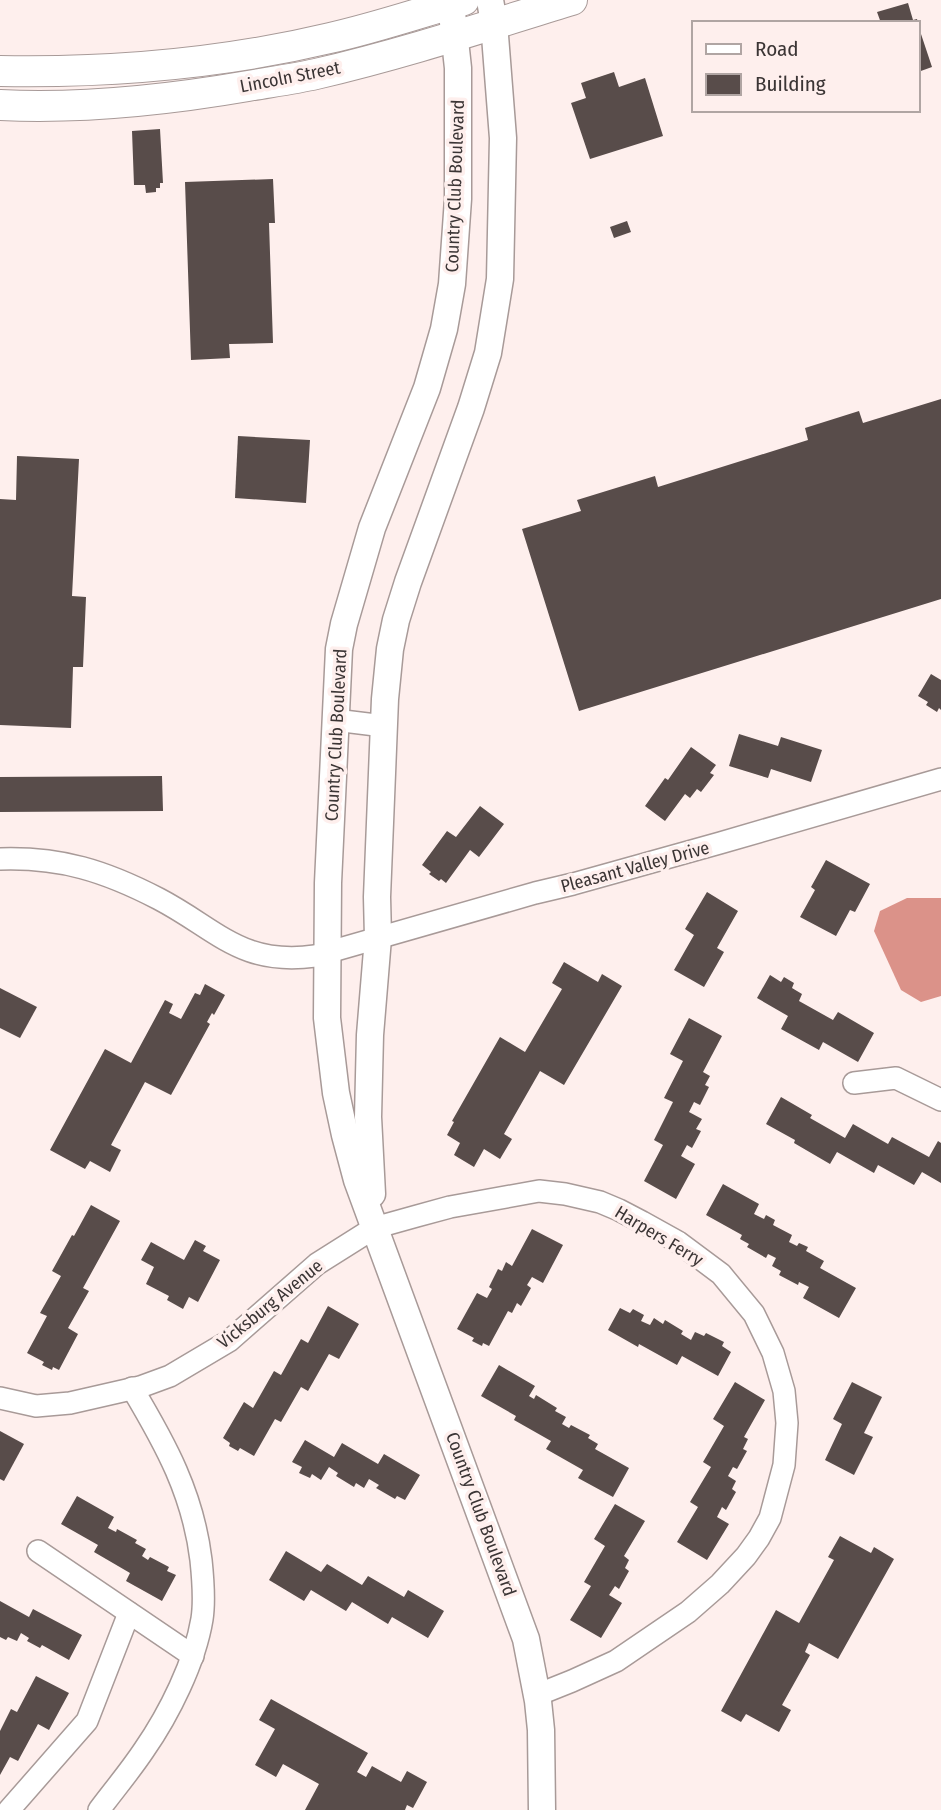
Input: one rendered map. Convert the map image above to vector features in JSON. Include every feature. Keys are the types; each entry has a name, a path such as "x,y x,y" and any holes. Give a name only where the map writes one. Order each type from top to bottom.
{"main road":[{"name":"Lincoln Street","path":"0,105 30,107 103,104 212,92 316,74 454,36 492,12 572,0"},
{"name":"Lincoln Street","path":"0,71 117,70 168,66 262,52 331,38 457,2"}],"street":[{"name":"Country Club Boulevard","path":"457,2 454,36 458,68 458,199 452,284 444,329 428,388 362,559 339,649 328,883 327,1018 336,1093 357,1180 526,1639 537,1695 542,1749 542,1810"},
{"name":"Country Club Boulevard","path":"374,1228 368,1118 370,1035 378,938 377,897 387,674 396,620 471,408 488,353 497,303 500,279 503,138 492,12"},
{"path":"335,720 384,726"},
{"name":"Pleasant Valley Drive","path":"328,952 941,779"},
{"path":"0,859 54,861 104,874 162,901 200,926 253,954 293,958 328,952"},
{"path":"854,1083 896,1078 941,1100"},
{"name":"Harpers Ferry","path":"374,1228 450,1207 539,1192 565,1194 600,1202 678,1242 721,1274 754,1314 773,1353 784,1391 787,1423 784,1465 770,1518 760,1538 720,1584 688,1612 616,1661 537,1695"},
{"name":"Vicksburg Avenue","path":"0,1398 36,1406 70,1403 170,1376 229,1341 317,1264 374,1228"},
{"path":"99,1810 145,1749 175,1696 193,1656 202,1618 203,1583 198,1537 183,1483 160,1434 132,1388"},
{"path":"38,1551 193,1656"},
{"path":"9,1810 87,1721 129,1613"}],"shaded area":[{"path":"907,898 941,898 941,996 921,1002 901,990 874,931 880,911"}],"building":[{"path":"908,3 913,20 918,21 880,21 877,12"},
{"path":"920,31 932,67 920,71"},
{"path":"614,72 619,87 645,78 663,136 590,159 571,103 586,98 581,83"},
{"path":"160,129 163,183 160,183 160,188 156,188 156,192 146,193 145,185 134,185 132,131"},
{"path":"273,179 275,223 269,223 273,343 229,344 230,358 191,360 185,182"},
{"path":"627,221 631,232 614,238 610,227"},
{"path":"941,399 941,599 579,711 522,529 581,511 577,500 655,476 658,487 808,440 805,428 859,411 863,423"},
{"path":"238,436 310,440 306,503 235,498"},
{"path":"17,456 79,459 72,596 86,597 83,667 73,667 71,728 0,725 0,499 16,500"},
{"path":"931,674 941,680 941,710 939,708 937,712 918,696"},
{"path":"739,734 778,746 781,737 822,750 811,782 771,769 768,778 729,766"},
{"path":"691,747 716,765 710,773 714,775 701,792 697,789 690,798 685,794 665,821 645,806 665,778 668,780"},
{"path":"162,776 163,811 0,812 0,777"},
{"path":"480,806 504,824 479,857 470,850 446,883 441,879 439,881 422,865 447,831 456,837"},
{"path":"826,860 870,884 855,912 850,910 836,936 800,917 815,890 811,887"},
{"path":"707,892 738,911 717,948 724,952 704,987 674,970 694,935 685,929"},
{"path":"564,962 598,982 602,974 622,986 564,1085 540,1071 504,1134 512,1139 500,1159 484,1149 474,1167 454,1155 460,1143 447,1135 454,1122 452,1121 500,1037 525,1052 562,989 552,983"},
{"path":"770,975 781,982 784,977 794,983 792,988 802,994 799,1001 833,1020 838,1012 874,1033 858,1062 823,1042 819,1050 781,1029 788,1016 757,998"},
{"path":"205,984 225,995 207,1022 210,1024 171,1095 145,1082 111,1145 121,1150 110,1172 90,1161 85,1169 50,1150 105,1049 131,1063 165,1000 173,1004 169,1013 181,1019 195,993 200,995"},
{"path":"0,988 37,1007 20,1038 0,1028"},
{"path":"689,1018 722,1036 703,1072 710,1076 705,1085 709,1087 700,1105 694,1102 689,1112 702,1119 696,1129 701,1131 692,1148 687,1145 681,1156 695,1164 676,1199 644,1181 663,1145 654,1140 673,1102 664,1098 683,1061 670,1054"},
{"path":"781,1097 845,1138 853,1124 888,1144 892,1137 929,1157 938,1141 941,1143 941,1183 922,1172 914,1185 878,1165 874,1173 837,1152 830,1164 766,1124"},
{"path":"723,1184 759,1204 754,1214 764,1219 766,1215 775,1220 773,1225 792,1235 789,1242 808,1247 806,1251 824,1261 820,1268 856,1288 839,1318 803,1298 809,1287 799,1282 798,1285 779,1275 781,1271 772,1266 776,1258 768,1254 766,1258 747,1247 749,1244 740,1239 742,1235 706,1215"},
{"path":"91,1205 120,1221 83,1288 89,1291 68,1328 78,1334 59,1370 53,1367 52,1370 42,1365 44,1362 27,1353 47,1316 40,1313 61,1276 52,1271"},
{"path":"532,1229 563,1245 543,1283 532,1277 527,1285 531,1288 521,1306 517,1303 512,1313 508,1311 489,1346 483,1343 482,1346 472,1341 474,1338 457,1329 477,1293 487,1298 498,1269 502,1271 506,1262 512,1266"},
{"path":"195,1240 206,1246 203,1251 220,1260 198,1302 189,1297 183,1309 167,1300 169,1296 146,1284 154,1267 141,1260 151,1242 184,1260"},
{"path":"328,1306 359,1324 339,1359 329,1354 308,1391 301,1387 281,1422 275,1419 254,1456 240,1448 238,1451 229,1446 230,1443 223,1438 244,1402 253,1408 274,1371 281,1375 301,1339 308,1343"},
{"path":"620,1308 630,1313 633,1309 644,1315 641,1321 650,1325 654,1318 663,1324 665,1320 683,1331 681,1334 691,1340 695,1332 704,1336 706,1333 724,1342 722,1346 731,1352 718,1376 682,1356 677,1365 608,1330"},
{"path":"499,1365 535,1386 529,1396 534,1399 536,1395 557,1408 555,1411 566,1417 562,1424 569,1428 571,1425 590,1435 588,1438 598,1444 595,1449 629,1468 613,1497 578,1478 583,1470 546,1449 551,1441 514,1420 516,1416 481,1396"},
{"path":"735,1382 765,1400 744,1437 748,1439 743,1449 747,1451 737,1469 733,1467 728,1476 736,1481 732,1489 736,1492 726,1510 722,1507 717,1517 729,1524 707,1560 677,1542 698,1507 690,1502 711,1467 703,1462 724,1426 713,1419"},
{"path":"852,1382 882,1397 864,1433 873,1437 854,1475 825,1460 842,1424 833,1419"},
{"path":"0,1431 24,1444 4,1481 0,1479"},
{"path":"305,1440 334,1457 342,1443 378,1464 384,1454 420,1475 405,1500 397,1496 395,1499 376,1488 379,1485 369,1479 364,1488 356,1483 354,1487 336,1476 338,1473 329,1467 321,1480 312,1474 310,1478 299,1473 302,1467 292,1462"},
{"path":"77,1496 114,1517 108,1528 116,1532 117,1529 137,1540 135,1543 146,1549 142,1556 169,1567 167,1571 176,1575 162,1601 126,1581 130,1573 94,1552 98,1545 61,1524"},
{"path":"615,1504 645,1521 624,1556 629,1560 625,1568 629,1571 619,1589 615,1586 609,1595 622,1603 601,1638 570,1620 591,1586 584,1582 605,1546 594,1539"},
{"path":"840,1536 871,1553 874,1547 894,1559 838,1659 809,1643 805,1652 810,1655 782,1705 791,1710 779,1732 746,1714 741,1722 721,1711 776,1610 799,1623 834,1560 828,1557"},
{"path":"286,1551 321,1572 327,1564 362,1585 368,1576 404,1597 408,1590 444,1611 428,1638 392,1617 388,1624 352,1602 346,1611 311,1590 304,1601 269,1580"},
{"path":"0,1601 29,1617 33,1609 82,1635 69,1660 42,1645 40,1648 27,1641 29,1638 21,1633 17,1641 0,1637"},
{"path":"36,1676 69,1693 49,1730 38,1724 18,1761 10,1757 0,1775 0,1731 11,1709 17,1712"},
{"path":"271,1699 368,1753 357,1772 366,1777 372,1766 401,1782 407,1771 427,1782 413,1808 407,1805 405,1810 305,1810 319,1784 283,1764 276,1777 255,1765 275,1729 259,1720"}]}
